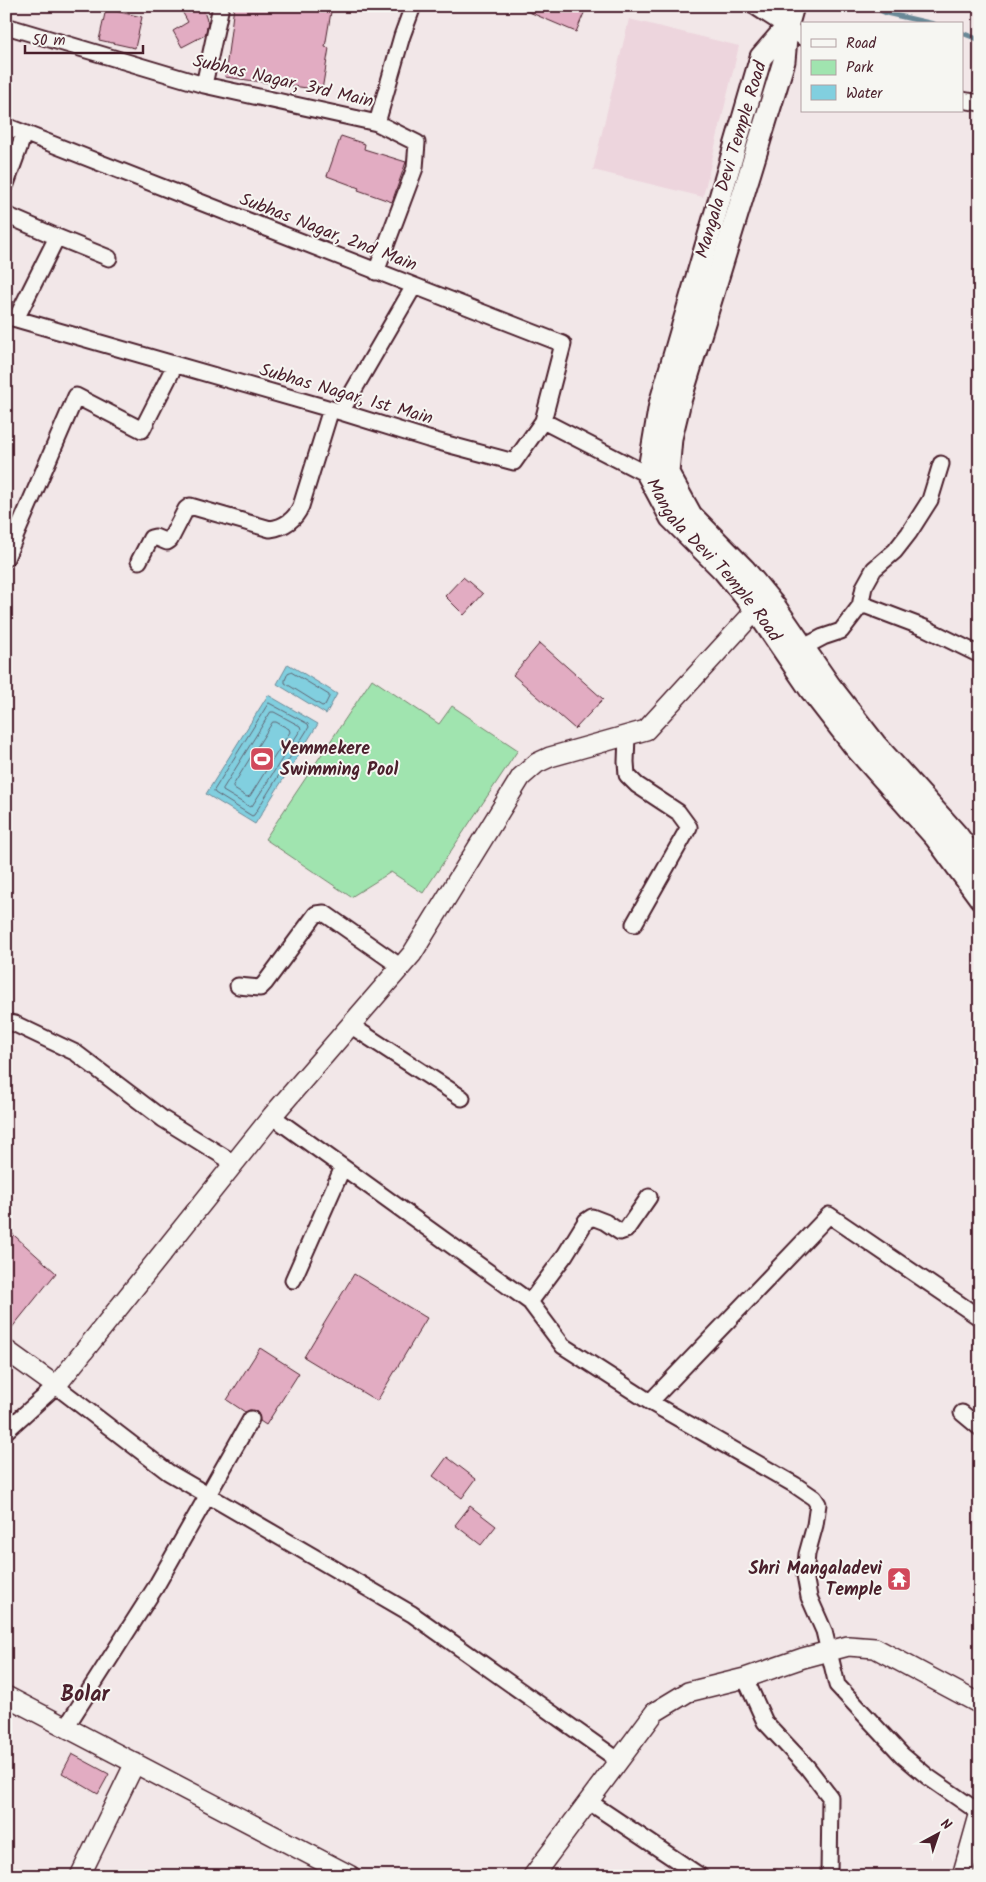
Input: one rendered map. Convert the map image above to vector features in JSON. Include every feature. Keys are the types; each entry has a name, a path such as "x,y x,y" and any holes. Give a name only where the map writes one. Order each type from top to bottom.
{"main road":[{"name":"Mangala Devi Temple Road","path":"793,6 794,32 761,57 660,404 658,474 671,518 724,571 761,603 804,647 830,686 875,744 956,835 980,867"},
{"name":"Mangala Devi Temple Road","path":"761,603 810,688 855,747 936,838 980,898"}],"street":[{"path":"204,85 221,6"},
{"name":"Subhas Nagar, 3rd Main","path":"6,26 204,85 377,123 402,36 413,6"},
{"path":"754,6 794,32"},
{"path":"964,100 980,102"},
{"path":"376,272 415,168 417,143 377,123"},
{"name":"Subhas Nagar, 2nd Main","path":"6,126 563,344 543,421"},
{"path":"6,184 24,134"},
{"path":"6,214 109,258"},
{"path":"11,318 57,237"},
{"path":"140,561 152,538 167,542 170,540 186,509 190,506 270,529 280,528 295,517 301,506 336,411 414,286"},
{"name":"Subhas Nagar, 1st Main","path":"11,318 428,439 514,462 543,421"},
{"path":"6,558 76,396 142,430 175,365"},
{"path":"543,421 658,474"},
{"path":"804,647 823,637 841,631 860,606 864,587 874,568 895,551 930,500 940,464"},
{"path":"6,1431 56,1386 272,1116 412,954 522,777 550,756 646,730 761,603"},
{"path":"860,606 868,606 925,628 980,655"},
{"path":"627,735 627,775 637,785 678,812 689,827 634,924"},
{"path":"238,986 260,988 316,914 324,913 401,967"},
{"path":"6,1022 15,1024 76,1053 163,1119 234,1163"},
{"path":"350,1025 462,1098"},
{"path":"272,1116 530,1302 563,1346 650,1402 795,1485 814,1498 818,1504 816,1525 808,1554 805,1575 809,1597 824,1631 837,1685 860,1708 883,1736 928,1777 980,1813 962,1876"},
{"path":"293,1280 343,1167"},
{"path":"530,1302 565,1255 586,1221 592,1217 605,1222 620,1232 626,1230 649,1197"},
{"path":"650,1402 829,1215 980,1318"},
{"path":"6,1350 168,1472 412,1614 618,1760"},
{"path":"962,1413 980,1428"},
{"path":"66,1727 155,1588 251,1419"},
{"path":"533,1876 618,1760 656,1712 688,1692 745,1678 803,1658 848,1646 875,1648 980,1704"},
{"path":"745,1678 765,1722 807,1768 830,1797 829,1876"},
{"path":"6,1696 351,1876"},
{"path":"80,1876 134,1763"},
{"path":"588,1801 696,1874"}],"shaded area":[{"path":"629,19 739,46 703,197 593,170"}],"green space":[{"path":"372,679 439,724 452,706 518,750 423,893 391,872 351,897 265,839"}],"water":[{"name":"Yemmekere Swimming Pool","path":"288,664 337,694 326,714 277,684"},
{"name":"Yemmekere Swimming Pool","path":"268,695 318,724 255,824 206,794"}],"building":[{"path":"179,6 202,6 208,23 205,35 182,47 173,31 188,22"},
{"path":"234,6 332,6 325,47 329,48 322,90 225,77"},
{"path":"515,6 587,6 576,32"},
{"path":"106,9 142,17 135,48 99,40"},
{"path":"341,136 365,144 364,149 406,162 392,202 327,176"},
{"path":"463,577 483,594 464,615 445,596"},
{"path":"540,643 603,699 575,729 513,675"},
{"path":"6,1228 56,1273 6,1335"},
{"path":"354,1274 427,1318 377,1401 304,1357"},
{"path":"260,1348 299,1373 266,1425 260,1421 256,1411 250,1410 245,1412 227,1400"},
{"path":"447,1457 476,1479 462,1498 433,1476"},
{"path":"470,1506 496,1526 481,1545 455,1525"},
{"path":"72,1754 109,1774 98,1794 62,1773"}],"waterway":[{"path":"871,6 886,13 925,22"},
{"path":"964,34 980,40"}],"place":[{"name":"Yemmekere Swimming Pool","path":"262,759"},
{"name":"Shri Mangaladevi Temple","path":"899,1579"}],"district":[{"name":"Bolar","path":"85,1695"}]}
